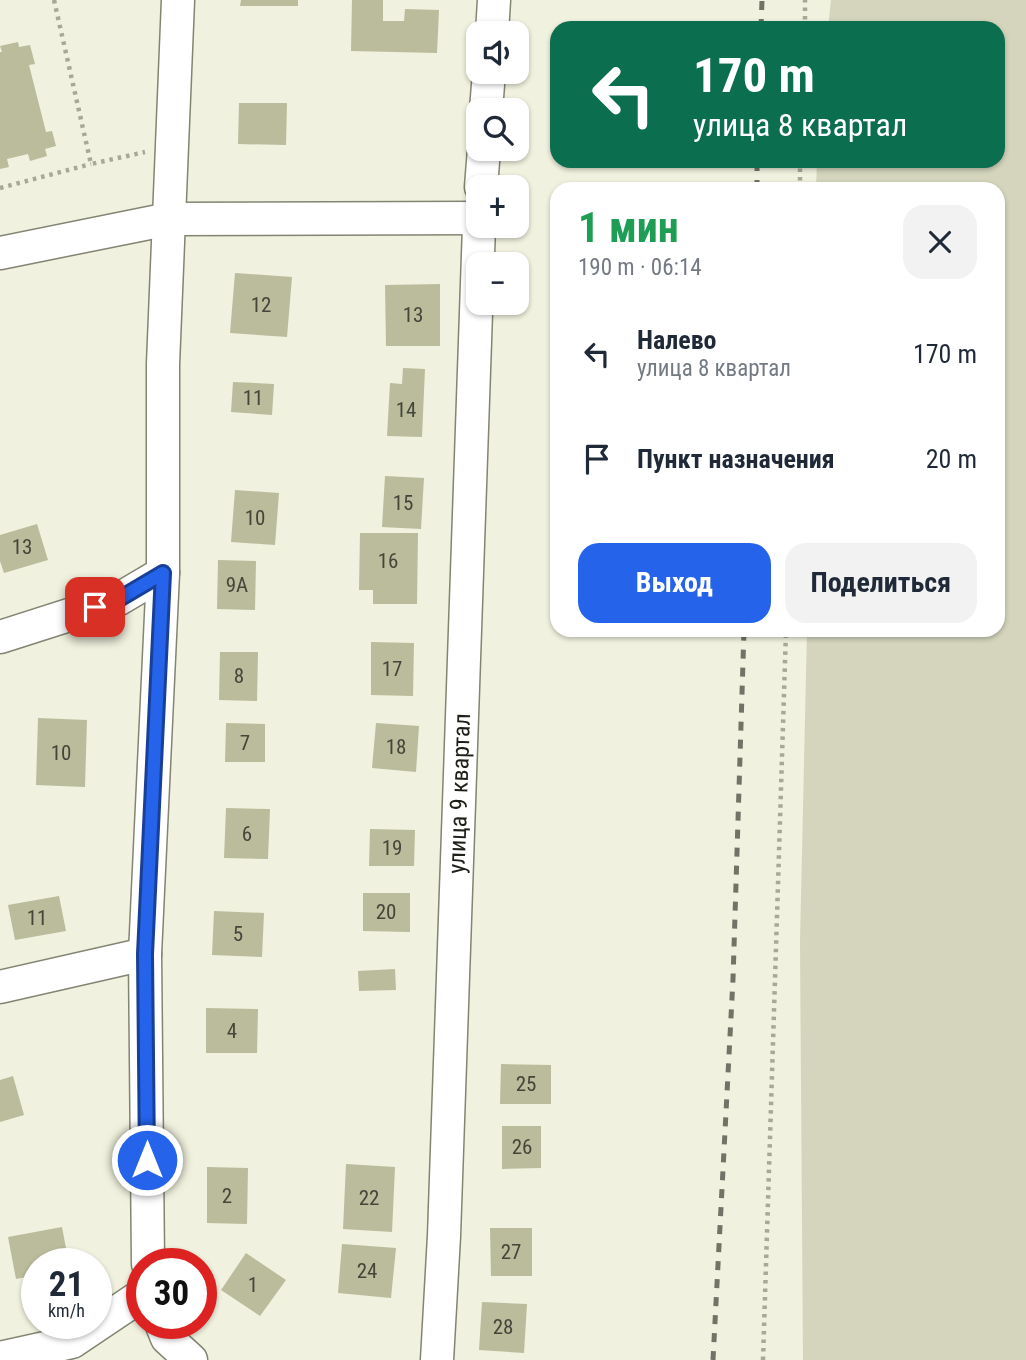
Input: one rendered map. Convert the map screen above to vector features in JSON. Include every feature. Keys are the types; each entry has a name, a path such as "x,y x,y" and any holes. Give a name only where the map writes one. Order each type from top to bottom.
{"street":[{"path":"148,1248 145,954 163,573 163,364 178,0"},
{"path":"493,21 494,0"},
{"path":"0,253 169,219 466,218"},
{"name":"улица 9 квартал","path":"437,1360 445,1222 479,238"},
{"path":"0,637 119,599 163,573"},
{"path":"0,987 145,954"},
{"path":"0,1358 72,1342 126,1306"},
{"path":"167,1339 191,1360"}],"path":[{"path":"54,0 91,164"},
{"path":"804,21 805,0"},
{"path":"0,188 172,145"},
{"path":"763,1360 786,637"}],"green space":[{"path":"831,0 1026,0 1026,1360 803,1360 800,942 807,637 1005,637 1005,182 816,182 817,168 1005,168 1005,21 829,21"}],"building":[{"path":"241,0 298,0 298,6 240,6"},
{"path":"352,0 383,0 383,21 404,21 405,9 439,10 437,53 351,51"},
{"path":"18,42 19,47 30,45 35,64 29,65 46,132 52,131 56,146 45,149 47,156 30,161 28,154 7,159 9,167 0,169 0,46"},
{"path":"239,103 287,103 286,145 238,144"},
{"path":"235,273 292,277 287,337 230,333"},
{"path":"440,284 440,346 386,346 385,285"},
{"path":"403,368 425,369 422,437 387,436 390,383 402,384"},
{"path":"233,382 274,384 272,415 231,412"},
{"path":"385,476 424,478 421,529 382,527"},
{"path":"235,490 279,493 275,545 231,542"},
{"path":"37,524 48,560 4,573 0,561 0,535"},
{"path":"360,533 418,533 417,604 373,604 373,590 359,590"},
{"path":"218,560 256,561 255,610 217,609"},
{"path":"371,642 414,643 413,696 371,695"},
{"path":"220,652 258,652 257,701 219,700"},
{"path":"38,718 87,720 85,787 36,785"},
{"path":"226,723 265,724 265,762 225,762"},
{"path":"376,723 419,726 416,772 372,768"},
{"path":"226,808 270,809 268,859 224,858"},
{"path":"370,829 415,830 414,866 369,866"},
{"path":"363,893 410,893 410,932 363,931"},
{"path":"59,896 66,931 15,940 8,905"},
{"path":"214,911 264,913 262,957 212,955"},
{"path":"395,969 396,990 359,991 358,971"},
{"path":"206,1008 258,1009 257,1053 206,1053"},
{"path":"501,1064 551,1065 551,1104 500,1104"},
{"path":"13,1076 24,1115 0,1122 0,1080"},
{"path":"502,1126 541,1126 541,1168 502,1169"},
{"path":"346,1164 395,1167 392,1232 343,1229"},
{"path":"207,1167 248,1168 247,1224 207,1223"},
{"path":"62,1227 66,1248 21,1248 21,1278 16,1279 8,1237"},
{"path":"490,1228 532,1228 532,1276 491,1276"},
{"path":"342,1244 396,1248 391,1298 338,1293"},
{"path":"246,1253 286,1280 260,1316 221,1290"},
{"path":"482,1302 527,1304 524,1353 479,1350"}],"railway":[{"path":"761,21 762,0"},
{"path":"757,168 757,182"},
{"path":"713,1360 733,979 744,637"}],"route":[{"path":"95,607 119,599 163,573 145,954 147,1160"}]}
